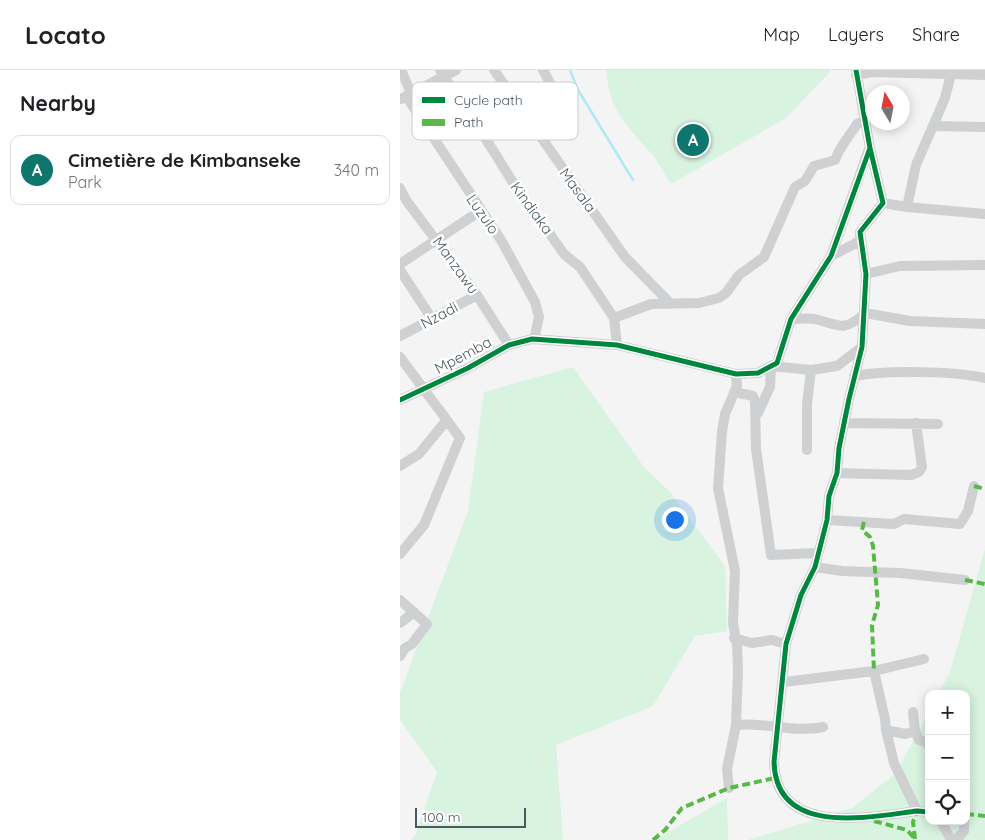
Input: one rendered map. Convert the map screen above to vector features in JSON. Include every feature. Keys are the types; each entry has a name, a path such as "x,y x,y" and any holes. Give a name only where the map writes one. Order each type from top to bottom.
{"street":[{"name":"Luzulo","path":"401,70 406,96"},
{"path":"428,82 442,73 456,70"},
{"name":"Masala","path":"494,70 503,82"},
{"path":"543,70 549,82"},
{"path":"614,318 651,304 711,300 726,293 739,275 764,257 795,187 805,181 814,166 835,160 840,147 851,136 856,124 865,121 856,72 952,72 985,75"},
{"path":"907,207 916,165 949,86 952,72"},
{"path":"933,126 985,128"},
{"path":"867,130 883,203"},
{"name":"Luzulo","path":"434,140 480,212 501,240 535,302 539,317 535,335 539,339"},
{"name":"Kindiaka","path":"486,140 532,213 564,254 580,267 614,318 618,345"},
{"name":"Masala","path":"544,140 626,256 670,304"},
{"path":"771,366 777,364 782,354 791,319 830,256 870,148"},
{"name":"Manzawu","path":"400,188 403,201 437,240 478,295 509,345"},
{"path":"883,203 985,214"},
{"path":"830,256 860,241 860,232 883,203"},
{"path":"400,264 480,212"},
{"path":"860,232 866,274 862,347 844,423 837,473 829,496 827,520 817,552 815,567 801,595 786,644 784,682 774,762 775,778 779,790 796,807 835,818 925,812"},
{"path":"866,274 900,266 985,265"},
{"path":"400,270 432,319"},
{"name":"Nzadi","path":"400,336 478,295"},
{"path":"791,319 811,319 838,327 858,319 865,313"},
{"path":"865,313 910,321 985,324"},
{"name":"Mpemba","path":"400,400 509,345 539,339 618,345 736,374 758,373 771,366"},
{"path":"771,366 811,370 837,366 862,347"},
{"path":"400,357 460,438 424,526 401,552"},
{"path":"757,414 770,387 771,366"},
{"path":"807,450 807,404 811,370"},
{"path":"854,376 881,373 957,374 985,378"},
{"path":"729,788 727,769 736,725 738,655 732,623 735,571 718,488 725,414 737,386 736,374"},
{"path":"734,392 753,396 757,414 756,449 771,556 817,552"},
{"path":"400,466 420,454 446,421"},
{"path":"844,423 938,424"},
{"path":"837,473 911,475 920,472 922,467 916,423"},
{"path":"827,520 894,524 904,519 960,524 968,511 974,486"},
{"path":"815,567 842,571 900,573 965,580"},
{"path":"400,600 427,624 400,656"},
{"path":"400,623 414,612"},
{"path":"734,638 752,643 772,640 786,644"},
{"path":"784,682 874,671 924,659"},
{"path":"874,671 894,763 918,811"},
{"path":"913,712 915,731 920,740 925,742"},
{"path":"736,725 756,723 812,730 823,727"},
{"path":"886,730 906,734 915,731"},
{"path":"943,825 951,840"},
{"path":"956,840 964,831 964,825"}],"green space":[{"path":"606,70 829,70 830,72 786,118 671,184 655,159 620,115 611,96"},
{"path":"573,367 644,467 670,492 725,566 727,631 695,636 653,706 556,745 563,840 412,840 437,772 400,720 400,693 468,511 484,392"},
{"path":"985,549 985,840 748,840 852,808 895,774 925,719 925,825 970,825 970,690 940,690 950,672"},
{"path":"727,798 728,840 655,840"}],"waterway":[{"path":"570,70 575,82"},
{"path":"578,90 633,180"}],"marked path":[{"path":"974,486 985,489"},
{"path":"864,522 862,530 870,537 873,546 878,605 872,625 874,671"},
{"path":"965,580 985,584"},
{"path":"653,840 665,830 682,808 729,788 775,778"},
{"path":"915,839 913,822 917,811"},
{"path":"970,814 985,816"},
{"path":"874,821 907,830 916,840"}],"cycle path":[{"path":"856,70 870,148 883,203 860,232 866,274 862,347 839,448 837,473 829,496 827,520 815,567 801,595 786,644 774,762 779,786 790,802 807,812 828,817 851,818 925,812"},
{"path":"400,400 468,368 509,345 532,339 617,345 736,374 758,373 777,363 791,319 831,256 870,148"}],"place":[{"name":"Cimetière de Kimbanseke","path":"693,140"}]}
